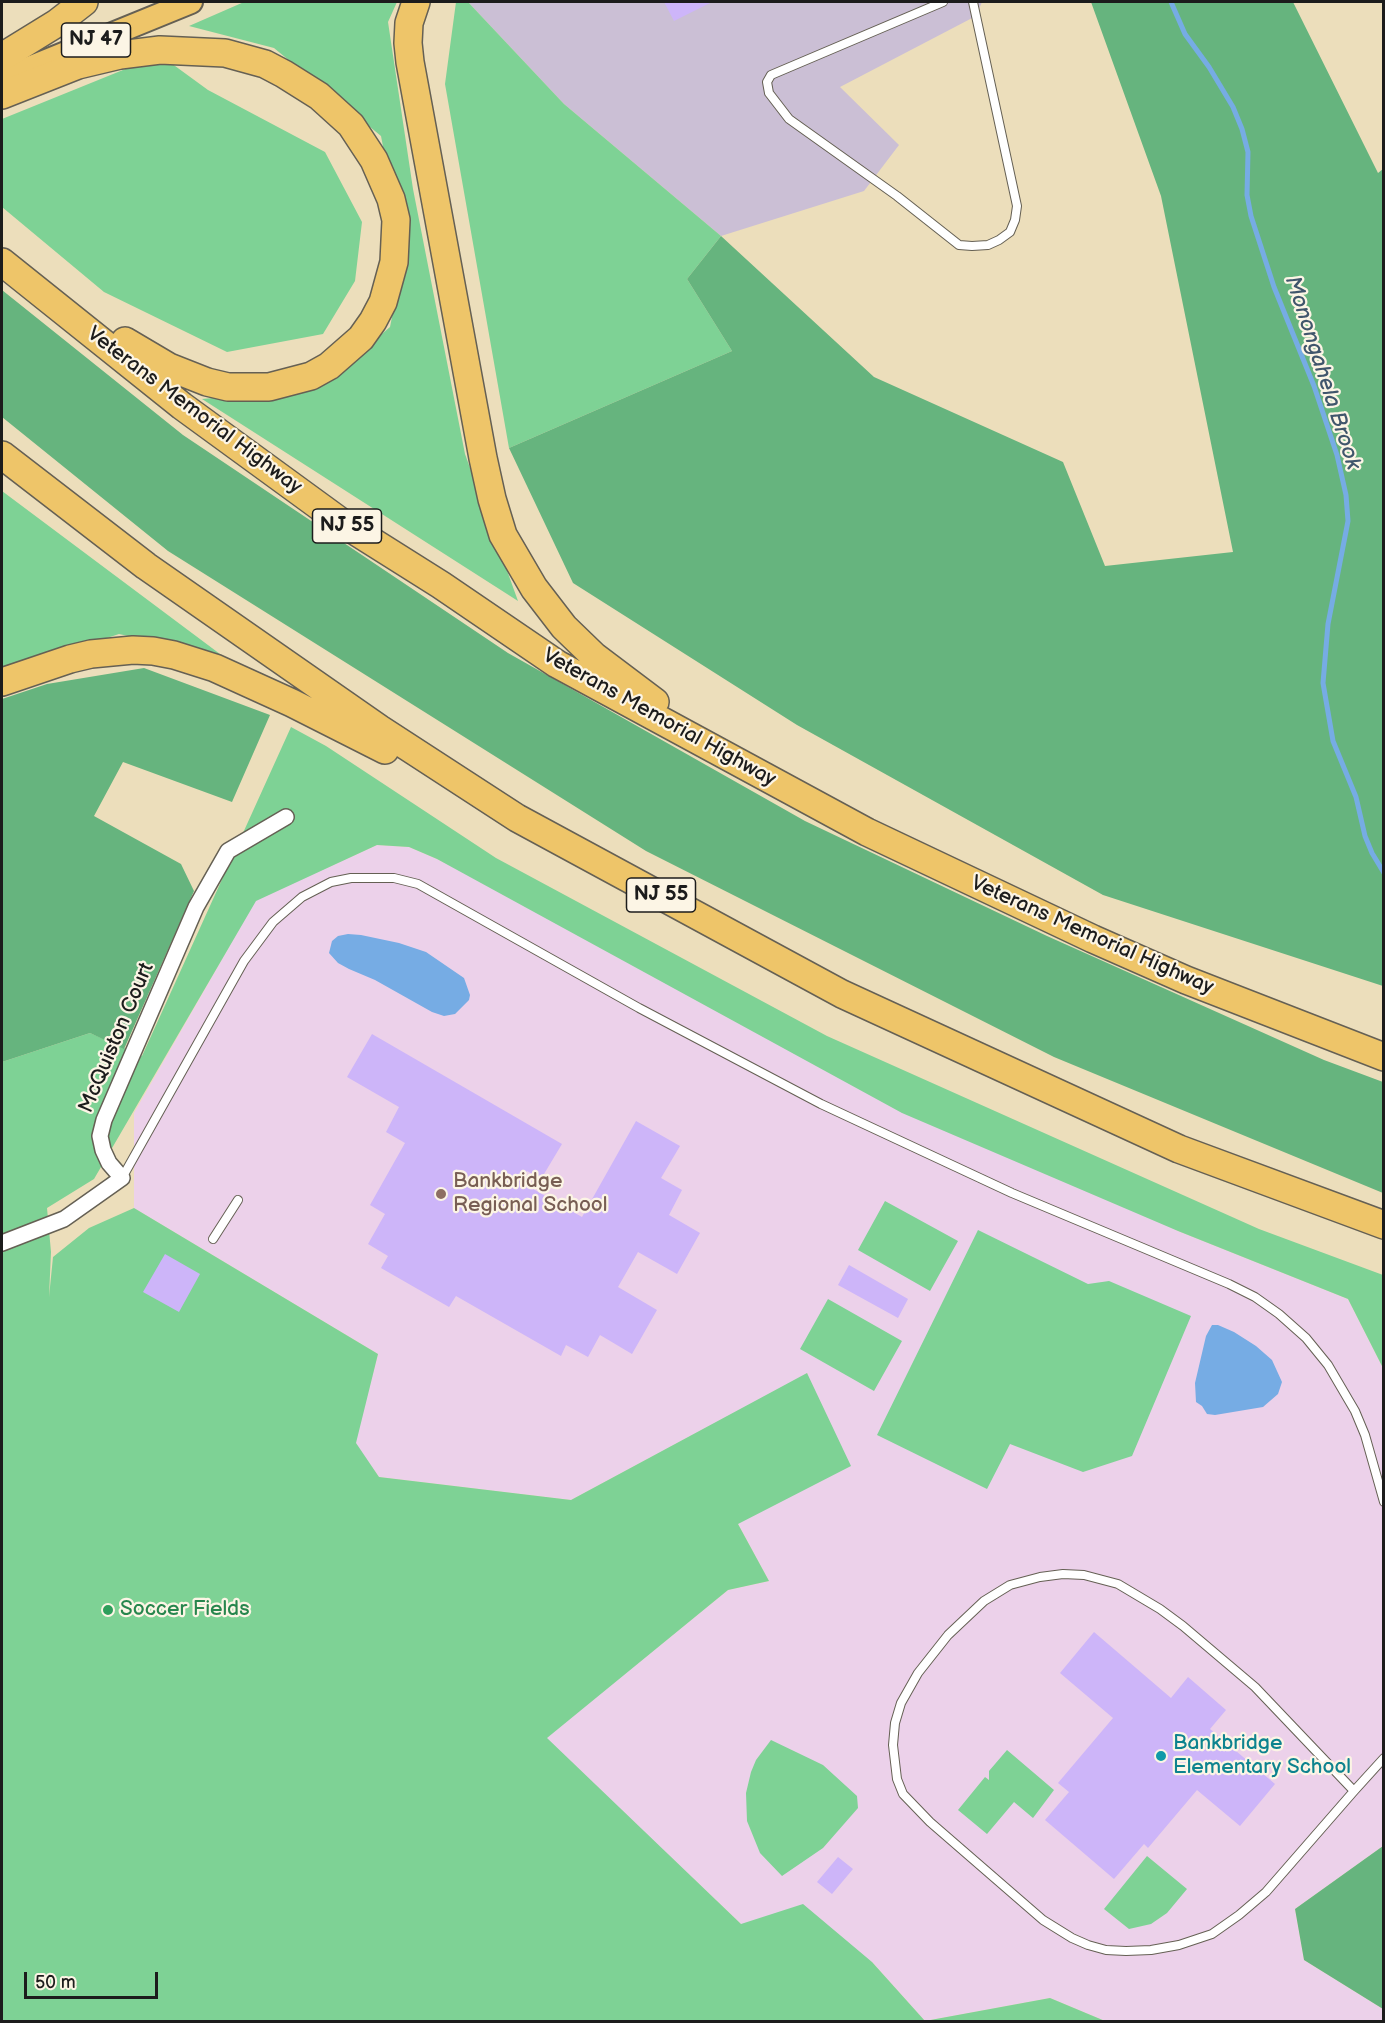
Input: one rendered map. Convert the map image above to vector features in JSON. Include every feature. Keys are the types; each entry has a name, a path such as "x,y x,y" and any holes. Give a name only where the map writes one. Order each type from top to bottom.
{"highway":[{"path":"2,57 84,2"},
{"path":"416,2 410,22 408,43 410,62 483,458 503,535 530,581 564,627 594,656 663,707 676,728"},
{"path":"2,95 78,66 140,52 204,51 265,64 302,84 336,110 351,125 364,142 383,179 396,220 394,262 390,282 383,302 361,338 329,366 311,376 270,387 228,387 187,375 150,357 106,328 40,292"},
{"name":"Veterans Memorial Highway","path":"2,262 182,406 341,522 441,585 557,664 867,832 1185,980 1383,1057"},
{"name":"NJ 55","path":"2,454 146,566 371,723 517,818 842,993 1179,1149 1383,1225"},
{"path":"2,682 91,654 133,650 174,655 235,676 404,760 429,761"}],"main road":[{"name":"NJ 47","path":"2,79 191,2"}],"street":[{"name":"McQuiston Court","path":"122,1178 109,1163 103,1150 100,1136 104,1119 196,907 228,851 286,817"},
{"path":"2,1243 64,1220 122,1178"}],"lane":[{"path":"943,2 771,75 767,82 769,93 789,119 897,196 958,245 972,246 988,245 1010,232 1016,220 1017,206 973,2"},
{"path":"122,1178 244,962 273,922 302,897 331,882 351,878 394,878 418,884 639,1008 821,1104 1012,1193 1255,1297 1306,1338 1328,1365 1355,1411 1365,1435 1383,1502"},
{"path":"213,1239 238,1200"},
{"path":"1354,1791 1263,1695 1183,1626 1118,1584 1084,1575 1064,1574 1040,1577 1010,1586 984,1600 948,1635 918,1672 901,1703 895,1723 893,1754 897,1779 903,1794 916,1808 1043,1920 1072,1938 1107,1950 1151,1950 1179,1945 1212,1934 1266,1892 1383,1758"}],"shaded area":[{"path":"468,2 982,2 976,16 840,87 899,145 864,191 721,236 564,104"},
{"path":"377,845 409,847 437,859 1178,1231 1348,1299 1383,1368 1383,1846 1295,1909 1304,1960 1383,2009 1383,2021 1105,2021 1050,1998 925,2021 872,1962 741,1924 546,1738 728,1590 769,1581 738,1524 808,1373 571,1500 379,1477 355,1443 378,1354 134,1208 134,1113 256,900"}],"green space":[{"path":"244,2 397,2 388,22 413,189 465,454 518,601 202,399 319,388 390,327 404,257 381,136 274,48 189,26"},
{"path":"456,2 468,2 564,104 721,236 687,279 732,351 509,448 445,84"},
{"path":"1091,2 1293,2 1378,173 1383,169 1383,986 1103,895 797,725 573,583 509,448 732,351 687,279 721,236 874,377 1063,462 1105,566 1233,552 1161,196"},
{"path":"160,55 208,90 325,152 362,222 355,281 323,334 227,352 104,292 2,207 2,119"},
{"path":"2,290 183,435 508,653 805,821 1047,936 1324,1060 1383,1082 1383,1193 1054,1057 646,851 168,551 2,417"},
{"path":"2,491 224,657 119,634 2,673"},
{"path":"144,668 270,715 232,802 123,762 94,816 181,864 194,891 124,1049 90,1033 2,1062 2,699 47,684"},
{"path":"291,727 326,746 496,858 827,1036 1259,1229 1383,1275 1383,1368 1348,1299 1178,1231 902,1113 437,859 409,847 377,845 256,901 94,1179 47,1208 51,1252 49,1297 53,1257 89,1228 134,1208 378,1354 356,1443 379,1477 571,1500 807,1373 851,1466 738,1524 769,1581 728,1590 547,1738 741,1924 803,1904 872,1962 925,2021 2,2021 2,1062 90,1033 142,1056"},
{"path":"885,1201 958,1241 930,1291 858,1250"},
{"path":"978,1230 1088,1284 1109,1281 1191,1316 1132,1456 1083,1472 1010,1444 987,1489 877,1435"},
{"path":"828,1299 902,1341 874,1391 800,1349"},
{"path":"771,1740 823,1765 857,1796 858,1808 823,1848 782,1876 760,1853 747,1821 746,1793 751,1772 756,1760"},
{"path":"1007,1750 1054,1790 1033,1818 1014,1802 987,1834 958,1810 985,1777 989,1780 989,1771"},
{"path":"1383,1846 1383,2009 1304,1960 1295,1909"},
{"path":"1147,1856 1187,1889 1167,1913 1151,1924 1129,1929 1104,1909"},
{"path":"1050,1998 1105,2021 925,2021"}],"water":[{"path":"348,934 399,943 426,952 464,978 470,995 469,1000 455,1014 444,1016 338,963 329,953 332,941 338,936"},
{"path":"1212,1325 1218,1325 1234,1332 1272,1360 1282,1382 1278,1394 1263,1407 1215,1415 1207,1414 1196,1402 1195,1383 1206,1336"}],"building":[{"path":"664,2 712,2 674,21"},
{"path":"372,1034 562,1144 541,1179 527,1171 521,1182 582,1217 636,1121 680,1146 661,1178 682,1190 669,1215 700,1233 677,1274 638,1252 618,1287 657,1310 632,1354 600,1335 588,1357 566,1345 561,1356 456,1296 449,1307 381,1268 388,1256 368,1244 385,1214 370,1205 405,1143 386,1132 399,1107 347,1077"},
{"path":"165,1254 200,1274 179,1312 143,1292"},
{"path":"849,1265 908,1299 898,1318 838,1285"},
{"name":"Bankbridge Elementary School","path":"1094,1632 1171,1698 1188,1677 1226,1710 1210,1729 1275,1784 1240,1826 1197,1790 1148,1848 1144,1844 1114,1879 1045,1820 1069,1792 1058,1783 1113,1718 1060,1673"},
{"path":"838,1857 853,1869 832,1894 817,1882"}],"waterway":[{"name":"Monongahela Brook","path":"1171,2 1185,34 1209,67 1233,107 1242,129 1248,152 1247,195 1251,216 1274,287 1314,386 1337,455 1346,495 1348,521 1328,624 1323,683 1333,741 1356,797 1365,836 1384,873"}],"place":[{"name":"Bankbridge Regional School","path":"441,1194"},
{"name":"Soccer Fields","path":"108,1610"},
{"name":"Bankbridge Elementary School","path":"1161,1756"}]}
